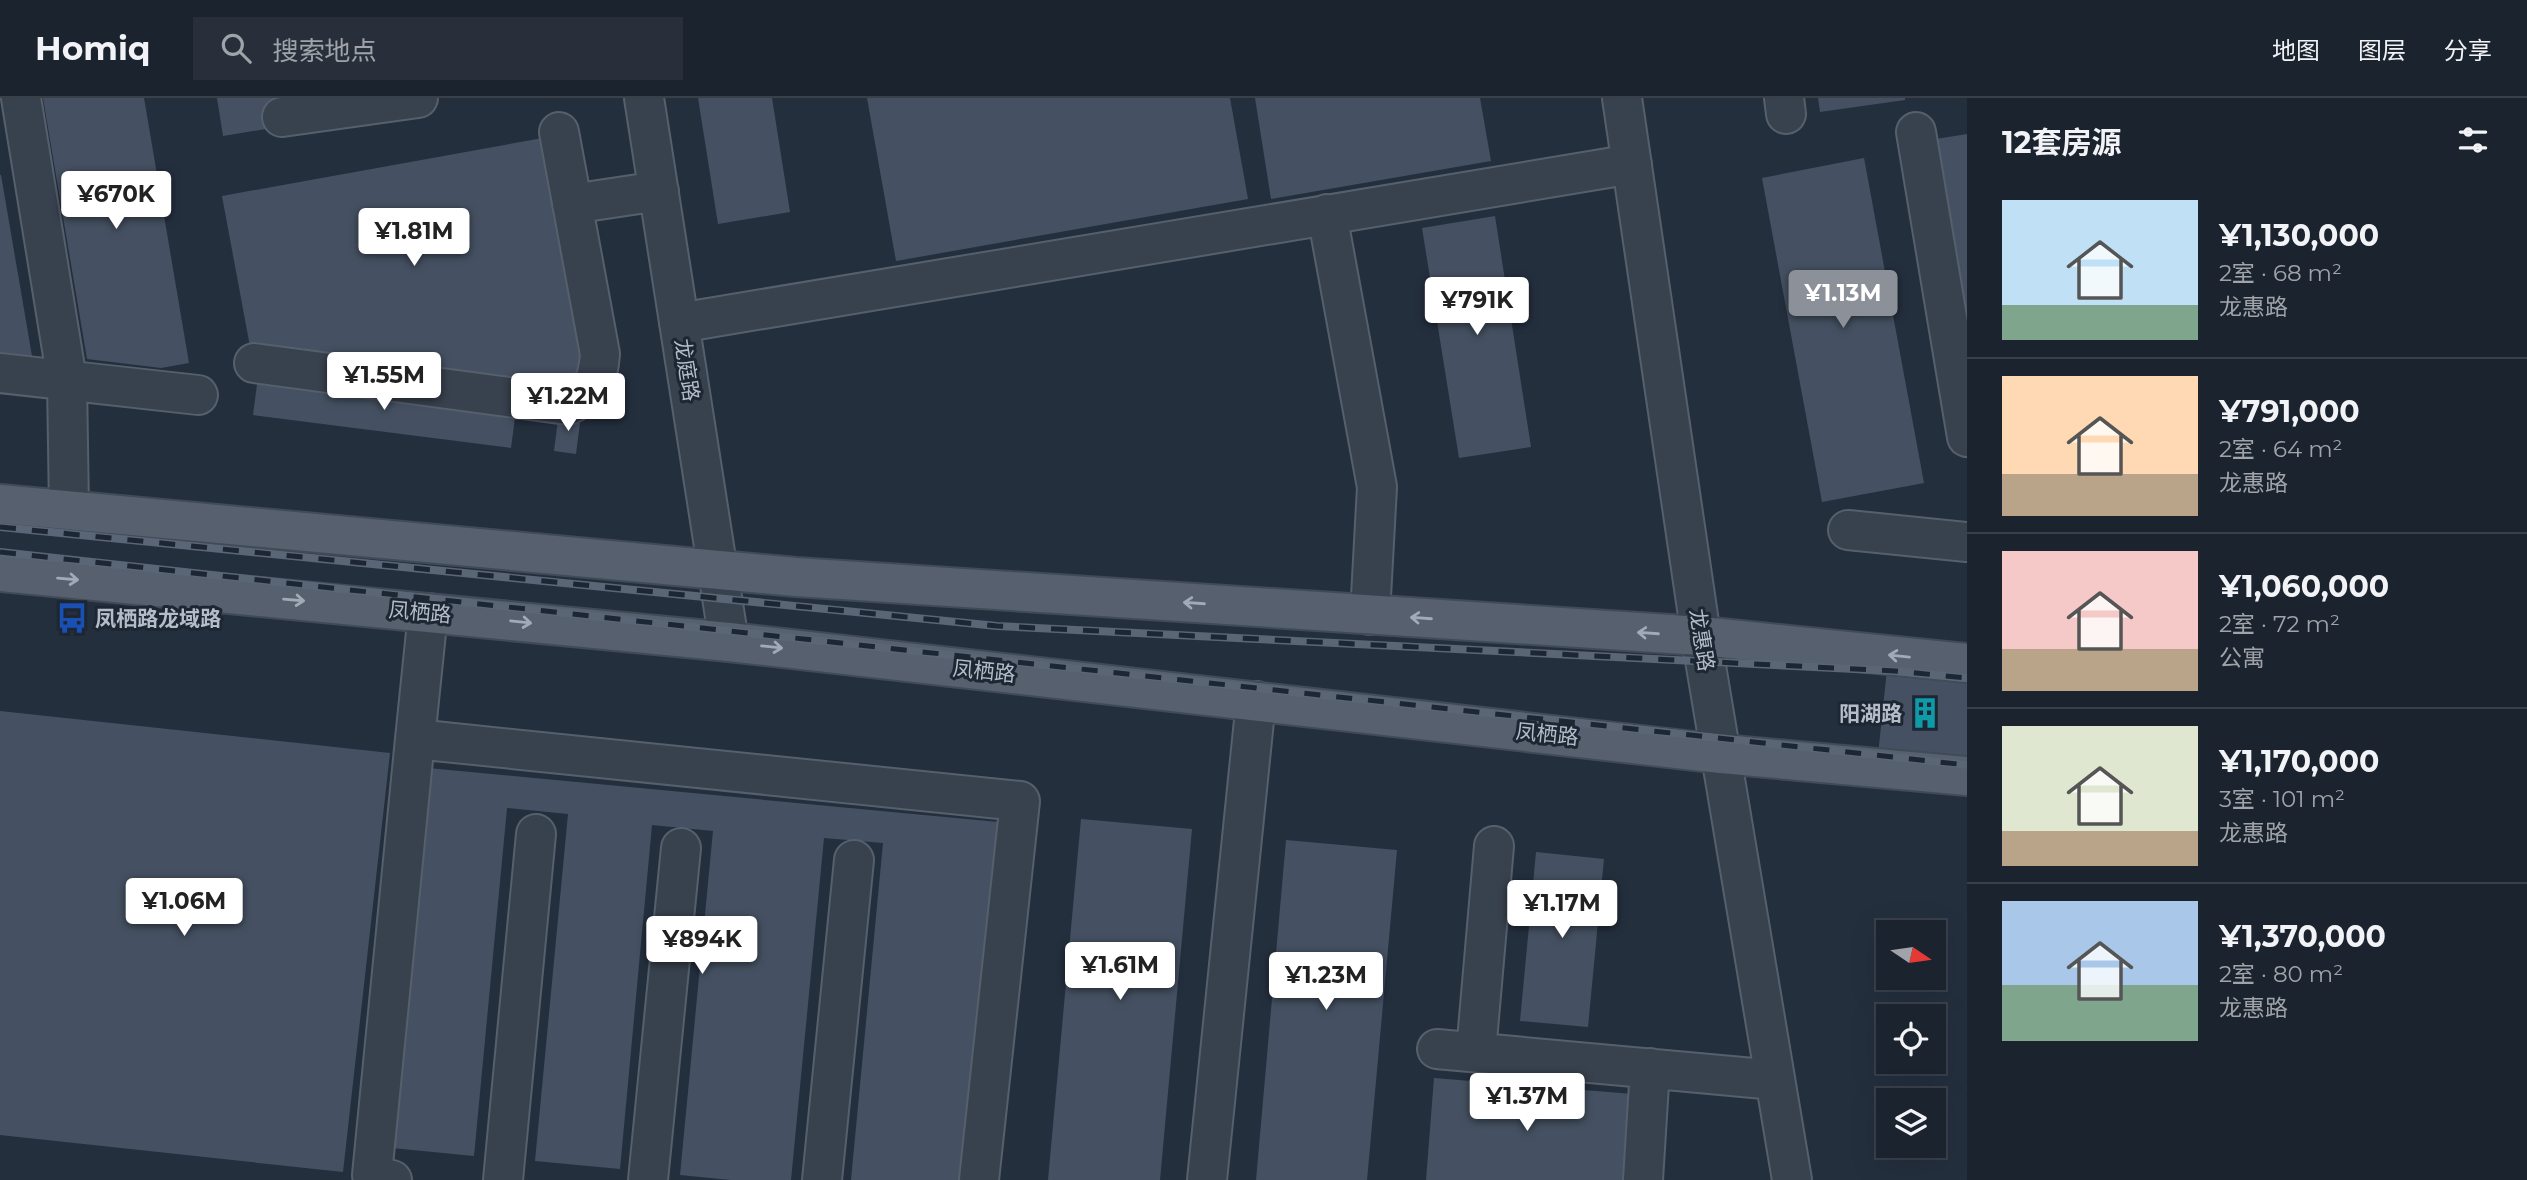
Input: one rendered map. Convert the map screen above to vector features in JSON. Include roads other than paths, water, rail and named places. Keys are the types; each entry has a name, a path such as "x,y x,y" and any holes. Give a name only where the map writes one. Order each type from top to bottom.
{"main road":[{"path":"0,504 796,577 1701,636 1967,663"},
{"name":"凤栖路","path":"0,572 729,642 1721,754 1967,776"}],"street":[{"path":"21,98 67,380 69,510"},
{"path":"282,117 418,98"},
{"name":"龙庭路","path":"644,98 729,642"},
{"name":"龙惠路","path":"1622,98 1701,636 1792,1180"},
{"path":"254,363 556,404 568,405 587,397 598,377 600,354 559,132"},
{"path":"1916,132 1967,437"},
{"path":"679,323 1632,164"},
{"path":"572,204 659,191"},
{"path":"1327,214 1377,487 1370,615"},
{"path":"0,373 198,395"},
{"path":"1848,530 1967,542"},
{"path":"392,1180 372,1175 428,613"},
{"path":"1207,1180 1256,701"},
{"path":"415,739 1020,802 979,1180"},
{"path":"503,1180 536,834"},
{"path":"1476,1052 1494,846"},
{"path":"648,1180 681,848"},
{"path":"822,1180 853,860"},
{"path":"1437,1049 1775,1080"},
{"path":"1643,1180 1650,1068"}],"railway":[{"path":"0,527 997,626 1895,671 1967,678"},
{"path":"0,552 1967,765"}],"place":[{"name":"凤栖路龙域路","path":"72,618"},
{"name":"阳湖路","path":"1925,713"}]}
